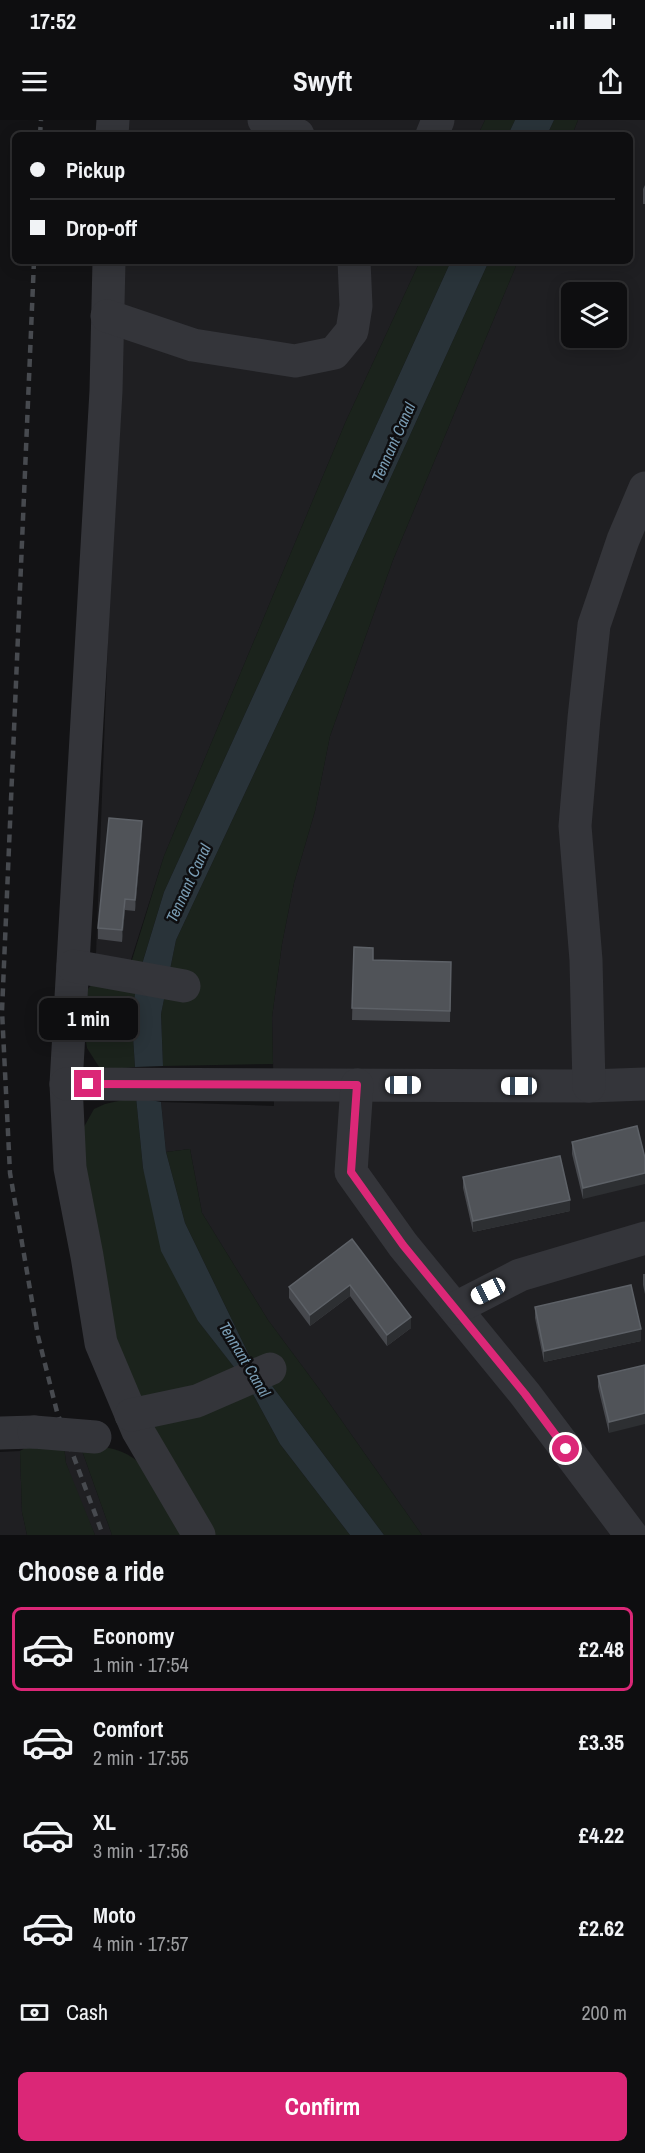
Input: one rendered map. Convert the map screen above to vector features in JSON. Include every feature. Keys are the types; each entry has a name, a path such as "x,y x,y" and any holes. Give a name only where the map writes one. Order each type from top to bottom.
{"street":[{"path":"264,120 291,132"},
{"path":"109,264 106,391 66,1084 70,1168 101,1343 135,1423 199,1535"},
{"path":"107,316 193,345 296,361 334,353 352,331 356,306 354,264"},
{"path":"589,1086 586,960 575,826 584,718 594,625 623,540 645,488"},
{"path":"73,966 183,986"},
{"path":"66,1084 589,1086 645,1084"},
{"path":"357,1085 351,1172 403,1245 632,1524"},
{"path":"456,1308 520,1275 645,1238"},
{"path":"0,1433 34,1432 95,1437 197,1401 270,1369"}],"shaded area":[{"path":"122,120 485,120 479,132 121,132"},
{"path":"485,120 515,120 509,132 479,132"},
{"path":"554,120 578,120 573,132 548,132"},
{"path":"578,120 645,120 645,1535 422,1535 268,1320 202,1213 190,1149 166,1152 161,1102 274,1106 272,1017 282,944 294,883 315,811 330,736 393,560 517,264 633,264 633,132 573,132"},
{"path":"119,264 419,264 346,421 164,856 130,963 96,954 118,375"},
{"path":"419,264 450,264 164,892 142,964 131,963 164,856 346,421"},
{"path":"488,264 517,264 393,560 330,736 315,811 294,883 282,944 272,1017 273,1064 163,1066 161,1014 176,940 327,618"},
{"path":"95,981 136,984 132,1022 135,1067 101,1070 87,1048 84,1029 87,990"},
{"path":"136,1097 143,1168 198,1321 241,1376 145,1409 119,1356 80,1134 94,1109"},
{"path":"190,1149 202,1213 268,1320 422,1535 384,1535 249,1355 185,1223 166,1152"},
{"path":"248,1385 280,1444 350,1535 214,1535 149,1418"},
{"path":"33,1443 64,1446 66,1463 95,1535 27,1535 22,1512 20,1451"},
{"path":"80,1445 112,1535 95,1535 76,1492 66,1463 64,1446"},
{"path":"80,1445 114,1449 127,1454 139,1463 153,1482 184,1535 112,1535"},
{"path":"20,1451 22,1512 27,1535 0,1535 0,1452"}],"water":[{"path":"515,120 554,120 548,132 509,132"},
{"name":"Tennant Canal","path":"450,264 488,264 327,618 176,940 161,1014 163,1066 135,1067 132,1022 136,984 164,892"},
{"name":"Tennant Canal","path":"136,1097 161,1102 166,1152 185,1223 249,1355 384,1535 350,1535 280,1444 248,1385 198,1321 161,1251 143,1168"}],"building":[{"path":"109,818 142,821 135,900 125,899 122,930 98,928"},
{"path":"354,947 373,948 373,960 451,962 450,1011 352,1008"},
{"path":"637,1126 645,1158 645,1173 583,1188 572,1142"},
{"path":"560,1156 570,1200 473,1221 463,1177"},
{"path":"352,1239 411,1317 387,1335 350,1285 310,1315 289,1287"},
{"path":"631,1285 641,1329 544,1351 535,1307"},
{"path":"645,1365 645,1413 609,1422 598,1376"}],"railway":[{"path":"40,132 41,120"},
{"path":"34,264 2,1011 10,1173 38,1336 57,1412 103,1535"}],"route":[{"path":"88,1084 357,1085 351,1172 403,1245 525,1394 566,1449"}]}
